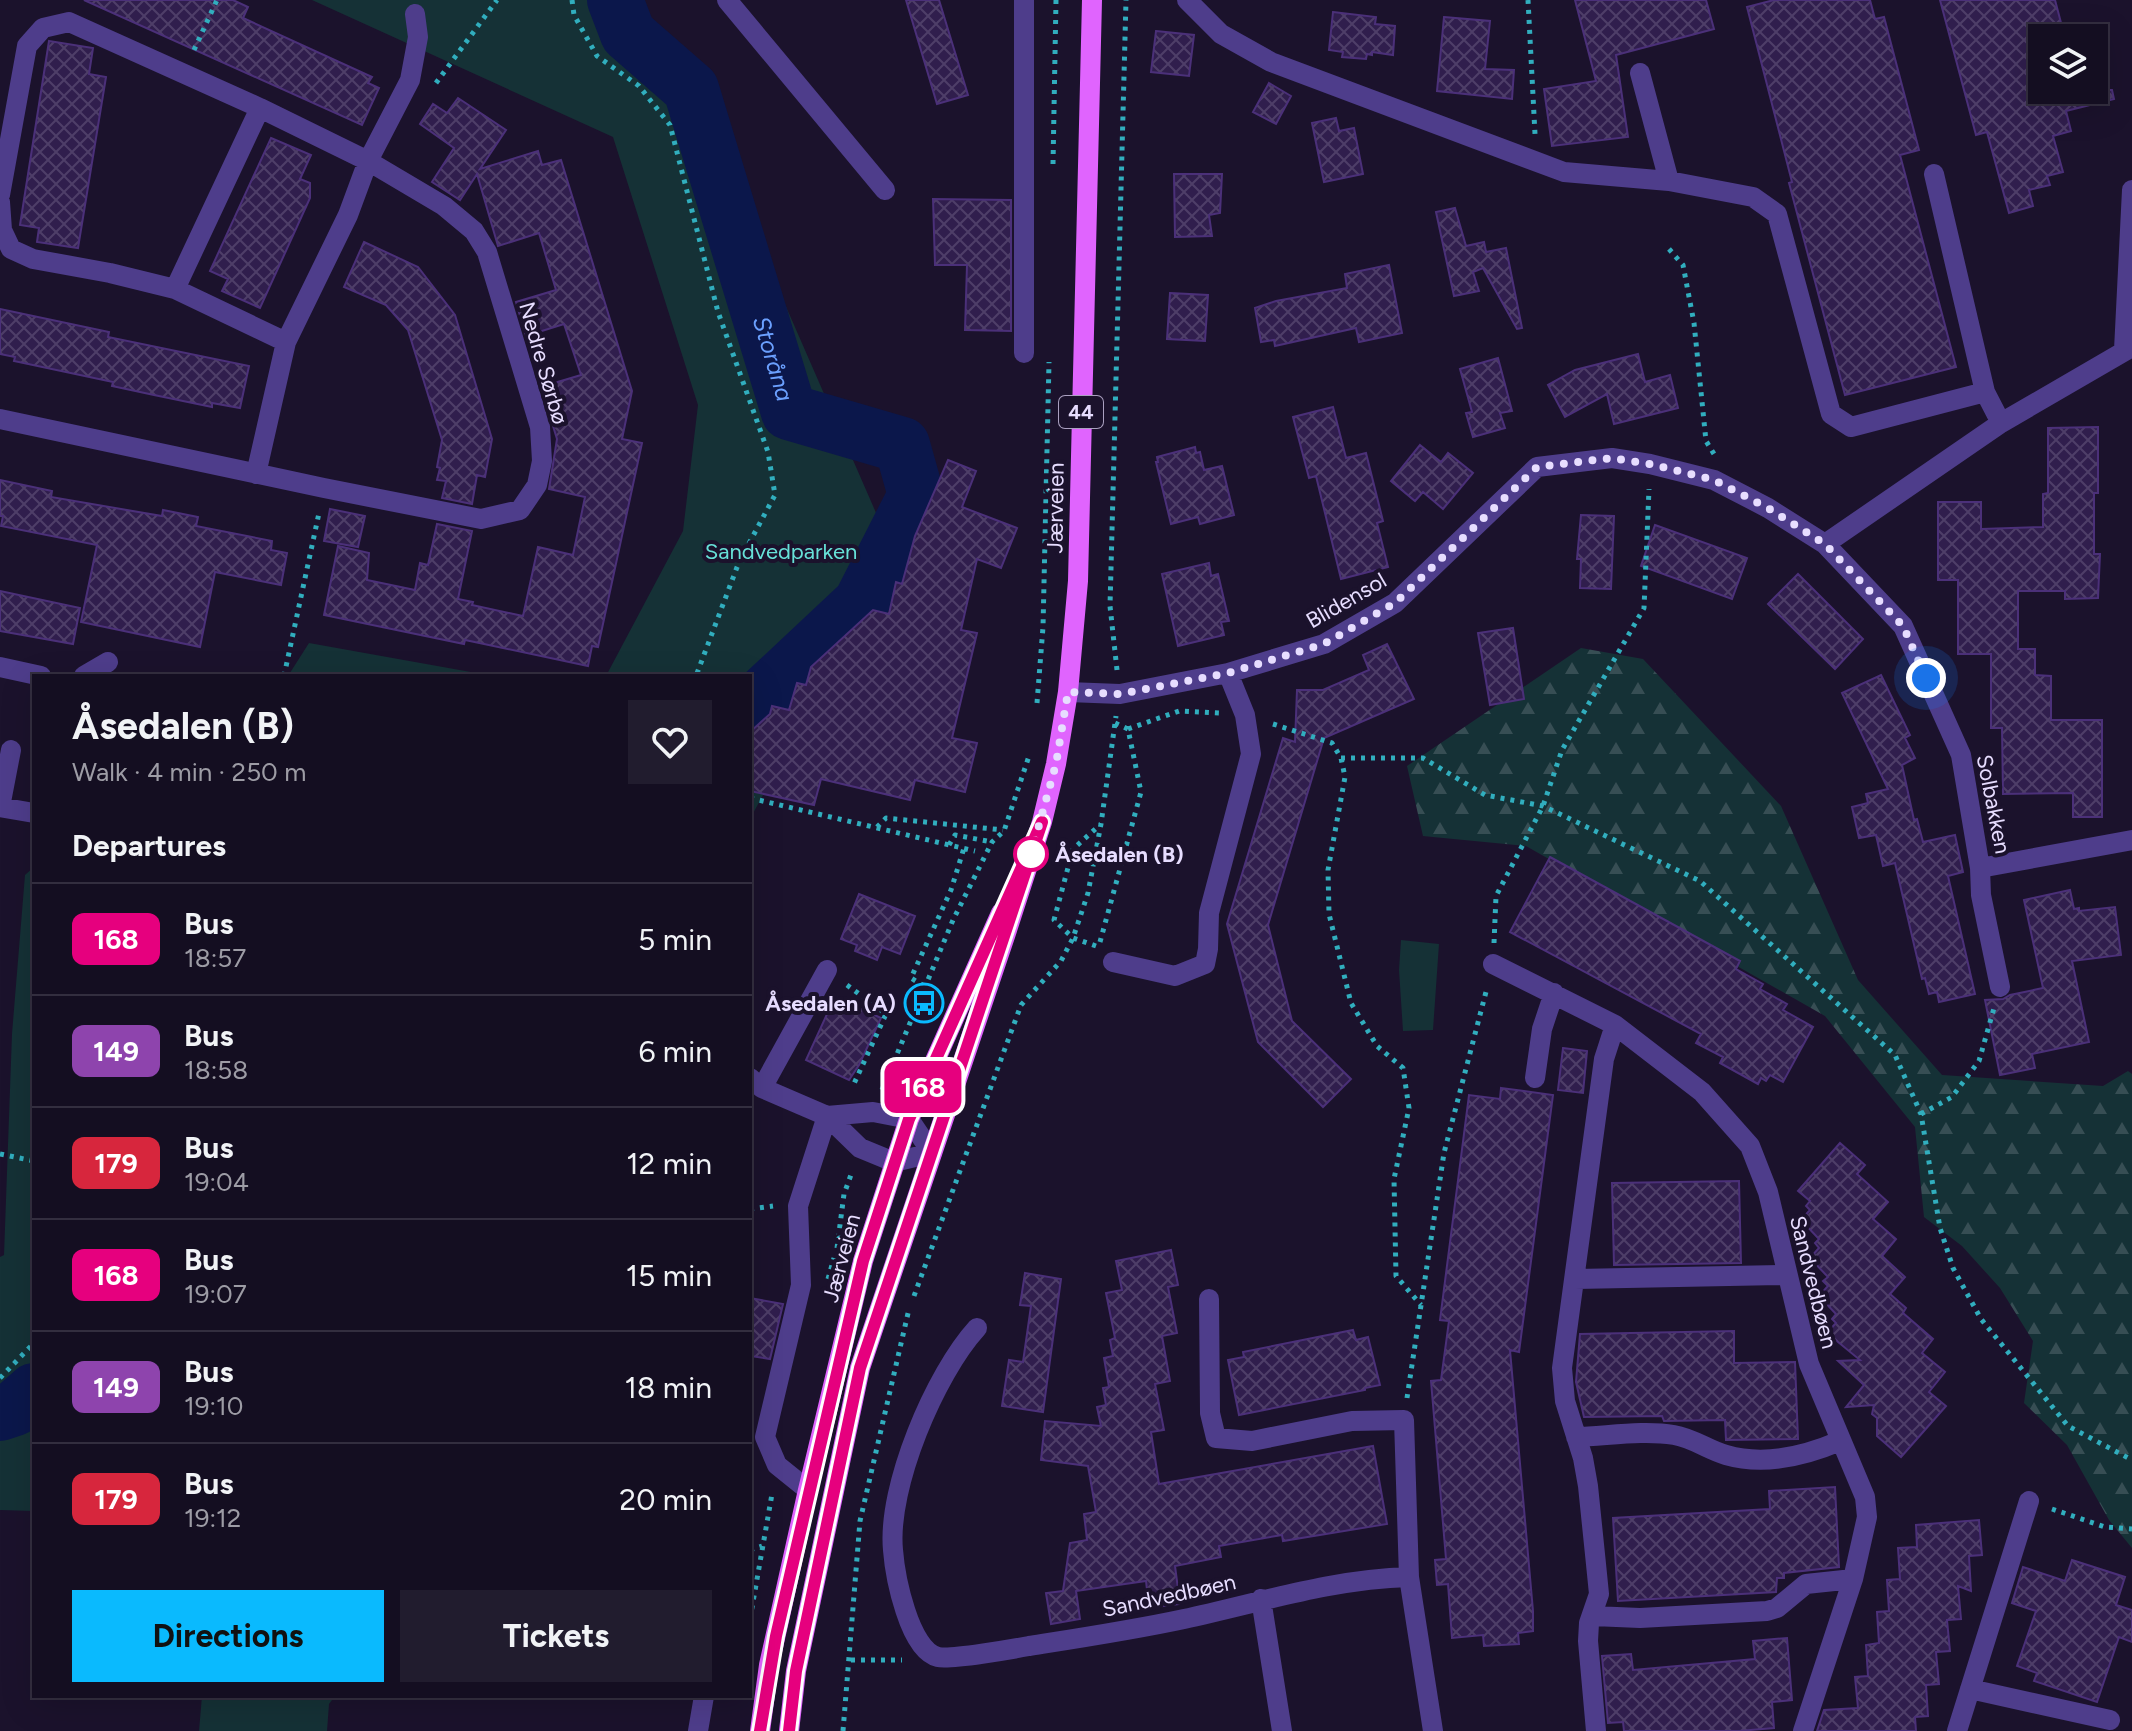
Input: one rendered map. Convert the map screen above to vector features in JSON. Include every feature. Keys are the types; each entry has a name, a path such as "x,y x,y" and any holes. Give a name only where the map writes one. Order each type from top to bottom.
{"main road":[{"name":"Jærveien","path":"789,1731 796,1671 860,1368 1042,822 1056,764 1068,692 1078,581 1092,0"},
{"name":"Jærveien","path":"760,1731 769,1665 863,1261 909,1119 1042,822"}],"street":[{"path":"727,0 885,190"},
{"path":"1024,0 1024,353"},
{"path":"1187,0 1221,34 1271,62 1538,163 1564,172 1669,181 1753,197 1777,214 1831,414 1851,427 1985,392"},
{"path":"256,474 286,342 348,215 368,161 410,80 418,37 415,14"},
{"name":"Nedre Sørbø","path":"0,195 27,46 43,28 69,22 260,108 368,161 444,206 474,231 487,252 540,427 542,461 537,485 520,510 481,519 0,419"},
{"path":"1640,73 1669,181"},
{"path":"175,289 260,108"},
{"path":"1934,174 1985,392 2001,423"},
{"path":"1825,544 2001,423 2128,348 2132,190"},
{"path":"0,202 2,230 11,249 33,259 175,289 286,342"},
{"name":"Blidensol","path":"1068,692 1120,694 1228,673 1324,644 1395,603 1537,467 1612,458 1650,464"},
{"name":"Solbakken","path":"1650,464 1714,480 1768,508 1825,544 1903,626 1961,755 1980,868 2132,840"},
{"path":"87,674 108,662"},
{"path":"0,667 32,674"},
{"path":"1113,962 1175,976 1205,964 1209,913 1251,754 1245,715 1228,673"},
{"path":"11,750 0,807 32,813"},
{"path":"1980,868 1981,895 2000,987"},
{"name":"Sandvedbøen","path":"1493,964 1615,1025 1702,1092 1750,1146 1768,1192 1809,1364 1865,1497 1867,1517 1853,1579 1803,1731"},
{"path":"827,970 756,1083 827,1116 860,1148 894,1162 932,1153 909,1119 873,1112 827,1116"},
{"path":"1535,1078 1542,1029 1554,993"},
{"path":"1596,1731 1588,1641 1589,1623 1599,1594 1588,1486 1565,1401 1562,1368 1604,1059 1615,1025"},
{"path":"808,1490 777,1465 765,1437 801,1285 798,1206 827,1116"},
{"path":"1576,1279 1786,1275"},
{"path":"1209,1299 1210,1413 1216,1438 1252,1441 1352,1421 1404,1420 1409,1577 1438,1730"},
{"path":"938,1657 923,1647 908,1616 895,1567 893,1521 913,1447 929,1407 959,1347 977,1328"},
{"path":"1576,1437 1671,1434 1728,1456 1755,1458 1801,1456 1840,1441"},
{"path":"1957,1731 2029,1501"},
{"name":"Sandvedbøen","path":"938,1657 1006,1650 1184,1619 1261,1599 1373,1578 1409,1577"},
{"path":"1593,1616 1640,1618 1767,1611 1777,1608 1806,1584 1853,1579"},
{"path":"1261,1599 1282,1731"},
{"path":"1970,1689 2110,1720"},
{"path":"698,1731 704,1698"}],"path":[{"path":"183,73 217,0"},
{"path":"410,80 435,85 497,0"},
{"path":"572,0 574,15 597,56 639,86 670,125 718,312 768,452 775,495 739,562 697,674"},
{"path":"1052,172 1056,0"},
{"path":"1528,0 1538,163"},
{"path":"1669,249 1683,265 1694,323 1706,441 1720,464 1714,480"},
{"path":"1037,712 1043,627 1049,361"},
{"path":"1404,1420 1444,1153 1493,964 1496,896 1543,806 1562,750 1644,608 1650,464"},
{"path":"284,674 324,488"},
{"path":"1115,723 1128,729 1179,711 1245,715 1332,743 1341,758 1345,777 1328,870 1329,914 1351,1003 1377,1046 1403,1068 1409,1108 1394,1179 1396,1276 1421,1306"},
{"path":"1101,824 1073,849 1054,920 1073,938 1099,947 1141,792 1128,729"},
{"path":"880,1095 924,986 992,842 1004,831 1029,755"},
{"path":"1341,758 1423,758 1485,795 1543,806 1700,881 1895,1055 1921,1114 1940,1228 1953,1268 1981,1319 2068,1426 2132,1460"},
{"path":"752,798 975,851"},
{"path":"877,828 886,818 1004,831"},
{"path":"949,845 955,835 992,842"},
{"path":"924,986 911,978 951,890 964,848"},
{"path":"827,970 886,1014 855,1085 827,1116"},
{"path":"1921,1114 1952,1097 1979,1061 2000,987"},
{"path":"0,1154 32,1161"},
{"path":"0,1378 32,1345"},
{"path":"2029,1501 2105,1527 2132,1529"},
{"path":"752,1549 762,1546"},
{"path":"851,1660 938,1657"}],"green space":[{"name":"Sandvedparken","path":"312,0 625,0 691,89 894,554 752,815 752,674 607,674 683,531 698,405 613,137"},
{"path":"309,643 482,674 289,674"},
{"path":"1581,648 1643,659 1781,806 1858,980 1942,1075 2103,1086 2128,1071 2132,1074 2132,1548 2109,1520 2067,1445 2024,1403 2033,1341 2000,1288 1962,1246 1924,1217 1915,1127 1825,1016 1526,846 1423,836 1407,766"},
{"path":"32,869 32,1511 0,1510 0,1257 4,1255 12,1034 25,875"},
{"path":"1401,940 1439,944 1433,1030 1403,1031 1399,970"},
{"path":"202,1698 334,1698 329,1704 327,1731 199,1731"}],"building":[{"path":"84,0 233,0 248,7 243,18 372,77 368,83 379,88 362,125"},
{"path":"906,0 939,0 968,95 937,104"},
{"path":"1575,0 1706,0 1714,29 1616,55 1628,137 1552,146 1544,89 1596,81"},
{"path":"1774,0 1870,0 1875,19 1884,17 1919,150 1900,155 1956,367 1845,395 1747,7"},
{"path":"1940,0 2055,0 2061,24 2028,24 2028,104 2094,104 2066,111 2071,131 2053,136 2063,172 2047,176 2050,185 2029,190 2033,206 2009,213 1987,132 1976,135"},
{"path":"1333,12 1376,17 1375,24 1395,26 1393,55 1372,52 1372,55 1367,54 1366,59 1342,57 1343,52 1329,50"},
{"path":"1444,17 1490,21 1485,69 1514,70 1512,99 1437,91"},
{"path":"1156,31 1194,35 1189,76 1151,72"},
{"path":"49,41 93,48 89,74 106,77 78,248 37,242 39,228 20,225"},
{"path":"1269,83 1291,96 1276,124 1253,112"},
{"path":"2108,90 2112,90 2114,99 2108,100"},
{"path":"458,98 506,130 480,169 538,151 542,165 561,160 632,391 622,439 642,443 598,647 592,646 588,666 324,615 338,546 369,553 367,580 415,590 420,563 428,565 437,524 472,531 458,599 523,616 538,547 573,555 585,497 549,489 557,439 541,387 581,375 564,324 526,336 516,302 556,290 539,233 498,246 477,174 460,200 432,182 454,148 420,124 433,104 447,113"},
{"path":"1336,118 1339,131 1354,128 1363,174 1324,182 1312,123"},
{"path":"271,138 311,155 300,179 310,183 310,198 260,308 222,291 228,279 210,271"},
{"path":"1174,174 1222,174 1220,213 1209,215 1212,236 1175,237"},
{"path":"933,199 1011,200 1011,331 965,330 967,265 935,265"},
{"path":"1455,208 1466,246 1484,242 1486,252 1506,248 1522,328 1517,329 1483,268 1473,272 1479,291 1454,296 1436,212"},
{"path":"364,242 418,267 455,315 492,439 485,477 477,475 472,504 442,498 446,481 437,480 440,468 437,467 442,440 408,330 386,305 344,287"},
{"path":"1389,265 1402,333 1359,342 1356,328 1275,346 1274,340 1261,342 1255,308 1347,288 1345,274"},
{"path":"1170,293 1208,295 1205,341 1167,339"},
{"path":"0,309 109,332 108,337 249,366 240,408 212,403 212,407 154,395 112,386 113,382 14,361 15,357 0,354"},
{"path":"1638,354 1645,382 1670,375 1678,408 1614,424 1607,394 1565,417 1548,385 1575,370"},
{"path":"1498,358 1512,411 1500,413 1505,428 1473,437 1466,413 1472,412 1460,369"},
{"path":"1333,407 1346,458 1366,453 1383,521 1377,523 1388,567 1341,579 1316,476 1309,478 1293,417"},
{"path":"2098,427 2094,554 2100,554 2098,598 2065,599 2065,591 2018,591 2018,649 2035,649 2035,675 2051,676 2051,720 2102,720 2102,817 2073,817 2073,793 2003,794 2002,728 1991,728 1991,654 1958,654 1958,580 1938,580 1938,502 1981,502 1981,529 2043,527 2043,494 2048,493 2048,428"},
{"path":"1420,445 1441,462 1448,453 1473,473 1443,509 1423,492 1415,501 1391,481"},
{"path":"1195,447 1196,453 1200,452 1204,470 1222,466 1234,515 1200,524 1198,517 1171,524 1157,457"},
{"path":"948,460 976,471 962,507 1017,528 1001,568 977,559 961,630 977,633 952,738 977,743 965,792 915,780 910,800 821,779 814,805 752,791 752,730 770,714 772,706 789,710 797,683 806,685 811,667 873,610 889,614 896,582 902,584 915,536"},
{"path":"0,480 52,491 51,497 162,516 163,510 198,517 196,526 272,541 271,550 287,553 281,585 215,572 200,647 81,622 97,545 1,526"},
{"path":"330,509 365,516 358,547 324,541"},
{"path":"1581,515 1614,516 1611,589 1580,588 1581,559 1577,559"},
{"path":"1655,525 1747,558 1732,599 1641,566"},
{"path":"1209,563 1211,576 1218,574 1229,621 1221,622 1224,635 1178,646 1162,574"},
{"path":"1798,574 1863,639 1835,669 1768,604"},
{"path":"0,591 80,608 73,644 0,631"},
{"path":"1513,628 1524,699 1490,705 1478,633"},
{"path":"1387,644 1414,699 1324,738 1268,925 1292,1021 1351,1079 1323,1107 1258,1042 1227,924 1283,738 1295,742 1297,690 1323,690 1369,670 1363,655"},
{"path":"1881,675 1910,735 1905,738 1915,758 1902,765 1914,820 1917,819 1923,842 1955,835 1963,872 1948,876 1975,994 1939,1002 1937,992 1929,994 1925,978 1922,979 1895,863 1883,866 1876,835 1859,838 1852,807 1868,803 1866,794 1888,789 1842,693"},
{"path":"1550,857 1740,961 1736,969 1763,984 1760,989 1787,1004 1783,1010 1813,1027 1783,1082 1770,1075 1766,1081 1761,1078 1758,1084 1720,1063 1723,1057 1696,1043 1701,1034 1510,932"},
{"path":"2070,890 2074,909 2079,908 2079,911 2115,907 2121,955 2072,961 2089,1042 2032,1054 2035,1068 2000,1075 1985,1000 2003,999 2043,988 2024,900"},
{"path":"859,894 915,916 900,954 882,947 877,960 855,951 857,945 841,939"},
{"path":"838,998 881,1018 849,1080 806,1060 833,1001 836,1002"},
{"path":"1563,1048 1587,1051 1583,1093 1558,1090"},
{"path":"1501,1088 1553,1095 1519,1352 1510,1350 1533,1631 1518,1633 1519,1644 1484,1646 1483,1635 1452,1638 1448,1584 1437,1585 1435,1560 1446,1559 1431,1381 1441,1380 1449,1321 1440,1320 1469,1095 1500,1099"},
{"path":"1840,1143 1865,1165 1857,1174 1888,1202 1873,1219 1896,1239 1882,1256 1905,1277 1890,1294 1906,1308 1903,1313 1933,1339 1922,1353 1945,1372 1929,1392 1946,1406 1901,1457 1877,1436 1877,1418 1872,1414 1874,1405 1846,1407 1864,1385 1838,1361 1860,1360 1827,1333 1836,1323 1832,1319 1836,1314 1819,1296 1828,1286 1823,1281 1828,1277 1810,1258 1819,1248 1815,1243 1819,1239 1801,1220 1810,1210 1806,1206 1810,1201 1798,1191"},
{"path":"1739,1181 1741,1263 1614,1265 1612,1183"},
{"path":"1171,1250 1178,1285 1168,1287 1177,1333 1162,1336 1170,1381 1155,1384 1164,1430 1151,1432 1159,1484 1373,1446 1387,1524 1283,1541 1282,1535 1219,1546 1221,1557 1175,1566 1180,1604 1149,1608 1146,1581 1076,1591 1080,1619 1051,1624 1046,1593 1063,1591 1070,1543 1087,1540 1084,1514 1096,1512 1088,1466 1041,1460 1045,1421 1101,1426 1097,1407 1106,1405 1103,1388 1109,1387 1104,1358 1113,1356 1110,1340 1115,1338 1106,1293 1122,1290 1116,1261"},
{"path":"1025,1273 1061,1279 1043,1412 1002,1406 1009,1360 1023,1362 1031,1306 1020,1305"},
{"path":"752,1298 783,1304 770,1359 752,1356"},
{"path":"1353,1330 1356,1340 1368,1337 1380,1385 1239,1415 1228,1360 1244,1357 1243,1352"},
{"path":"1734,1331 1734,1363 1795,1362 1798,1439 1726,1440 1725,1420 1664,1421 1662,1416 1584,1417 1576,1382 1580,1334"},
{"path":"1835,1487 1839,1567 1784,1573 1784,1578 1777,1578 1776,1592 1618,1601 1613,1518 1770,1509 1769,1491"},
{"path":"1979,1520 1982,1555 1969,1556 1971,1591 1958,1586 1961,1619 1947,1620 1950,1651 1936,1652 1939,1684 1926,1685 1928,1716 1915,1717 1916,1731 1817,1731 1824,1710 1858,1708 1855,1677 1868,1676 1866,1645 1879,1643 1877,1612 1889,1611 1887,1580 1900,1579 1898,1548 1917,1547 1916,1525"},
{"path":"2072,1560 2125,1577 2116,1605 2132,1610 2132,1642 2119,1637 2097,1702 2034,1681 2037,1673 2017,1666 2036,1611 2012,1603 2023,1567 2065,1581"},
{"path":"1787,1638 1792,1700 1772,1702 1774,1728 1624,1731 1623,1722 1608,1723 1602,1656 1631,1654 1633,1670 1755,1659 1753,1641"}],"waterway":[{"name":"Storåna","path":"615,0 628,34 691,89 789,412 902,445 916,495 861,603 752,705"},
{"name":"Storåna","path":"0,1413 15,1408 32,1393"}],"bus line":[{"name":"168","path":"760,1731 769,1665 863,1261 909,1119 1042,822 860,1368 796,1671 789,1731"}],"place":[{"name":"Åsedalen (B)","path":"1031,854"},
{"name":"Åsedalen (A)","path":"924,1003"}],"route":[{"path":"1031,854 1056,764 1068,692 1120,694 1228,673 1324,644 1395,603 1537,467 1612,458 1650,464 1714,480 1768,508 1825,544 1903,626 1926,678"}]}
